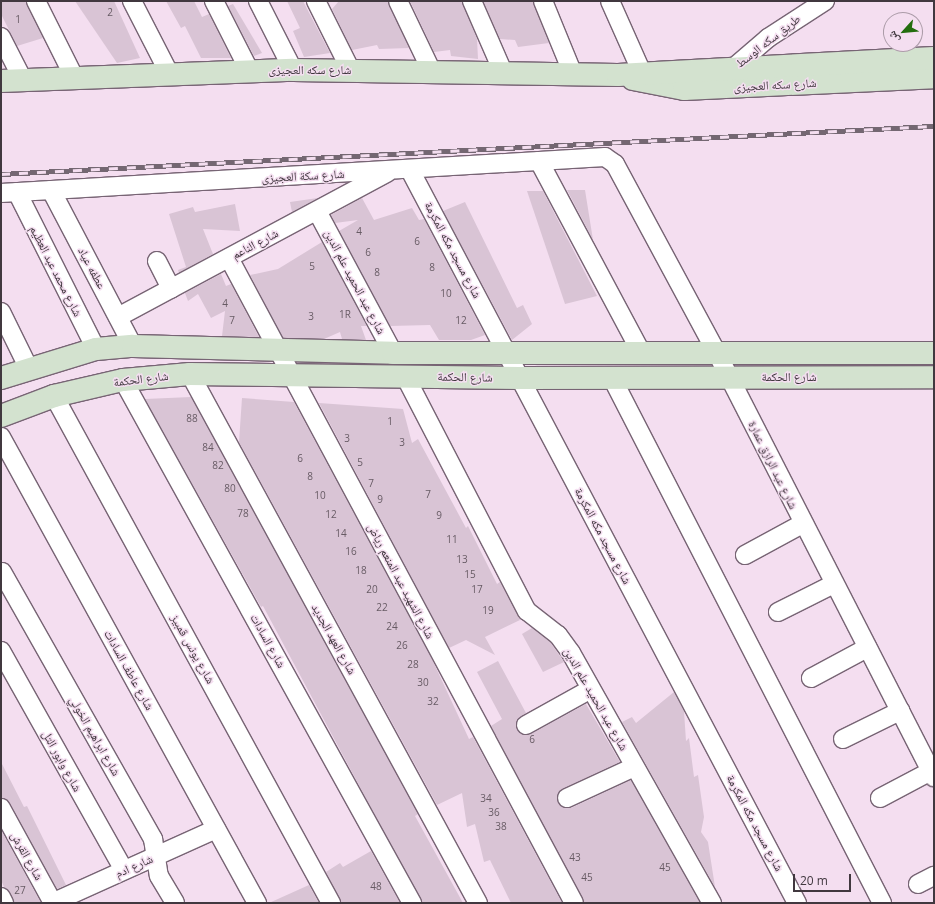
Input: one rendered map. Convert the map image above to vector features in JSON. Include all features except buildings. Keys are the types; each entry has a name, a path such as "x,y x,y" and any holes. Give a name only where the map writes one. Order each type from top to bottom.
{"street":[{"path":"36,1 74,77"},
{"path":"132,1 168,72"},
{"path":"214,1 250,70"},
{"path":"258,1 293,70"},
{"path":"316,1 350,69"},
{"path":"398,1 431,70"},
{"path":"472,1 504,72"},
{"path":"543,1 573,74"},
{"path":"610,1 642,73"},
{"name":"طريق سكه الوسط","path":"732,69 768,38 825,1"},
{"path":"1,37 23,80"},
{"name":"شارع سكه العجيزى","path":"1,81 168,72 350,69 618,75 934,58"},
{"name":"شارع سكه العجيزى","path":"618,75 656,86 684,89 934,77"},
{"name":"شارع سكة العجيزى","path":"9,192 410,170 605,157"},
{"name":"شارع عبد الرازق عمارة","path":"605,157 615,164 717,354 802,524 932,774"},
{"path":"539,161 642,354"},
{"name":"شارع الناعم","path":"118,317 392,170"},
{"name":"شارع مسجد مكه المكرمة","path":"410,170 797,903"},
{"name":"عطفه عياد","path":"51,190 133,346"},
{"name":"شارع محمد عبد العظيم","path":"9,192 96,349"},
{"name":"شارع عبد الحميد علم الدين","path":"317,211 393,353"},
{"name":"شارع الشهيد عبد المنعم رياض","path":"229,258 574,903"},
{"path":"157,261 171,289"},
{"path":"1,312 29,369"},
{"name":"شارع الحكمة","path":"1,378 96,349 133,346 393,353 934,353"},
{"name":"شارع الحكمة","path":"1,416 54,396 123,380 190,374 519,378 934,377"},
{"name":"شارع العهد الجديد","path":"190,374 478,903"},
{"name":"شارع عبد الحميد علم الدين","path":"405,376 527,611 558,635 571,653 712,903"},
{"path":"612,378 882,903"},
{"name":"شارع السادات","path":"123,380 412,903"},
{"name":"شارع يونس قمبيز","path":"54,396 331,903"},
{"name":"شارع عاطف السادات","path":"1,437 256,903"},
{"path":"745,555 802,524"},
{"name":"شارع ابراهيم الخولي","path":"2,572 153,838 160,876 175,903"},
{"path":"778,612 834,584"},
{"path":"811,678 867,648"},
{"name":"شارع وابور التل","path":"1,651 124,870"},
{"path":"526,725 591,690"},
{"path":"843,739 900,711"},
{"path":"567,798 634,767"},
{"path":"880,798 932,774"},
{"name":"شارع القرش","path":"1,808 52,903"},
{"name":"شارع ادم","path":"52,903 88,896 124,870 216,829"},
{"path":"918,884 934,876"},
{"path":"1,897 4,903"}],"railway":[{"path":"1,174 934,126"}]}
